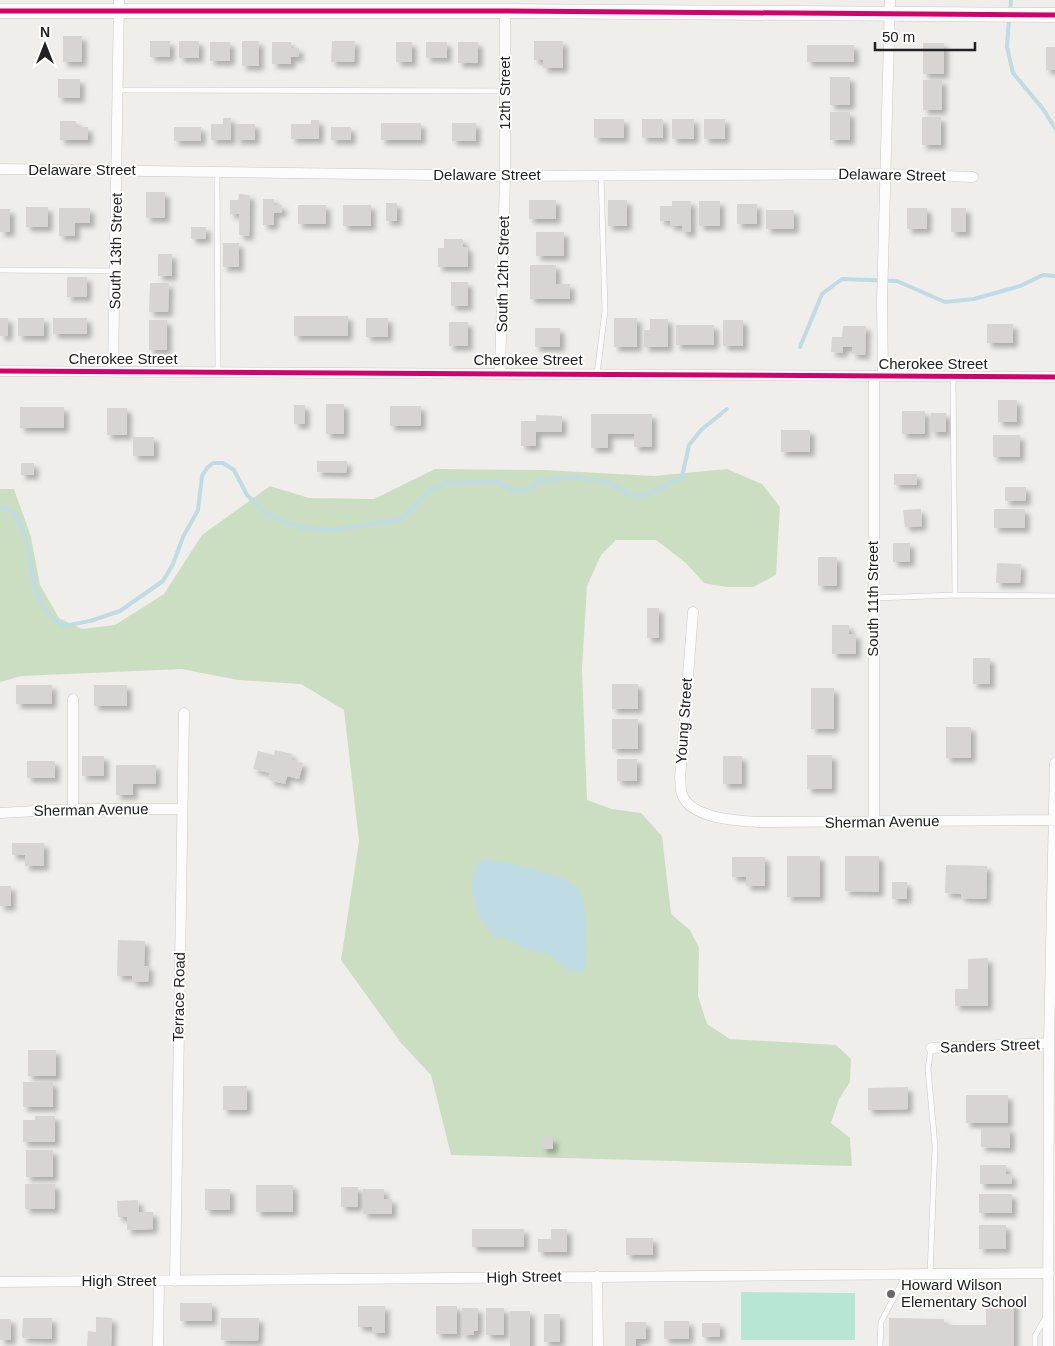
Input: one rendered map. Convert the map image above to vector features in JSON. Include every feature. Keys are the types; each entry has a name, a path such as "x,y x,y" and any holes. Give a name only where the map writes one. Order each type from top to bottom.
{"street":[{"path":"0,11 119,5 504,11 889,7 992,15 1055,15"},
{"name":"South 13th Street","path":"113,371 119,5"},
{"name":"South 11th Street","path":"874,822 873,598 878,376 886,174 889,7"},
{"name":"12th Street","path":"504,11 504,176"},
{"name":"Delaware Street","path":"0,169 117,169 504,176 886,174 974,177"},
{"name":"South 12th Street","path":"500,373 504,176"},
{"name":"Cherokee Street","path":"0,371 1055,377"},
{"name":"Young Street","path":"693,612 680,778 682,795 693,808 710,815"},
{"path":"73,699 73,809"},
{"name":"Terrace Road","path":"175,1281 184,713"},
{"path":"1048,1346 1052,1122 1050,1043 1054,931 1055,763"},
{"name":"Sherman Avenue","path":"0,813 73,809 182,809"},
{"name":"Sherman Avenue","path":"710,815 724,820 760,822 1055,820"},
{"name":"Sanders Street","path":"931,1048 1050,1043"},
{"name":"High Street","path":"0,1282 1049,1273"},
{"path":"597,1276 598,1346"},
{"path":"158,1346 159,1281"}],"lane":[{"path":"118,90 504,91"},
{"path":"217,172 218,371"},
{"path":"597,374 605,311 601,175"},
{"path":"0,270 115,271"},
{"path":"953,376 955,595"},
{"path":"873,598 955,595 1055,596"},
{"path":"930,1275 935,1146 928,1069 931,1048"},
{"path":"880,1346 881,1322 906,1275"},
{"path":"1035,1346 1034,1336 1049,1313"}],"green space":[{"path":"435,469 544,470 654,476 727,469 762,484 780,507 776,575 753,587 726,587 704,583 686,563 656,540 616,540 601,555 587,586 582,669 587,800 612,809 641,813 662,836 671,914 690,930 699,948 698,996 707,1024 730,1039 836,1045 851,1059 850,1082 839,1099 831,1123 850,1138 852,1166 451,1155 431,1075 401,1043 341,960 359,841 344,710 301,684 238,680 182,669 22,676 0,682 0,489 14,489 31,537 40,585 59,618 82,629 115,625 164,594 202,535 270,486 309,498 374,499"},
{"path":"741,1292 855,1293 855,1340 741,1340"}],"water":[{"path":"487,860 508,863 550,874 579,889 586,927 585,969 580,972 570,971 547,953 527,950 506,938 494,937 482,921 472,891 474,871 479,862"}],"building":[{"path":"63,36 82,36 82,62 63,62"},
{"path":"150,41 170,41 170,57 150,57"},
{"path":"179,41 199,41 199,58 179,58"},
{"path":"242,41 259,41 259,66 242,66"},
{"path":"332,41 355,41 354,62 331,62"},
{"path":"534,41 563,41 563,68 543,68 543,60 534,60"},
{"path":"210,42 230,42 230,61 210,61"},
{"path":"272,42 291,42 291,48 299,48 299,57 291,57 291,64 272,64"},
{"path":"396,42 412,42 412,62 396,62"},
{"path":"426,42 447,42 447,58 426,58"},
{"path":"458,42 478,42 478,63 458,63"},
{"path":"923,43 944,43 944,74 923,74"},
{"path":"807,45 854,45 854,62 807,62"},
{"path":"1046,47 1055,47 1055,70 1046,70"},
{"path":"830,77 850,77 850,105 830,105"},
{"path":"58,79 80,79 80,98 58,98"},
{"path":"923,80 942,80 942,110 923,110"},
{"path":"830,112 850,112 850,140 830,140"},
{"path":"922,117 941,117 941,145 922,145"},
{"path":"223,118 231,118 231,140 211,140 211,124 223,124"},
{"path":"594,119 624,119 624,138 594,138"},
{"path":"642,119 663,119 663,138 642,138"},
{"path":"672,119 694,119 694,139 672,139"},
{"path":"704,119 725,119 725,139 704,139"},
{"path":"311,120 319,120 319,139 291,139 291,124 311,124"},
{"path":"60,121 76,121 76,127 88,127 88,140 60,140"},
{"path":"381,123 421,123 421,140 381,140"},
{"path":"452,123 476,123 476,141 452,141"},
{"path":"236,124 255,124 255,140 236,140"},
{"path":"174,127 201,127 201,141 174,141"},
{"path":"331,127 351,127 351,140 331,140"},
{"path":"146,192 165,192 165,218 146,218"},
{"path":"239,194 250,195 249,236 239,235 239,214 230,214 230,200 238,200"},
{"path":"263,199 274,199 274,205 282,205 282,213 274,213 274,225 263,225"},
{"path":"529,200 556,200 556,219 529,219"},
{"path":"608,200 627,200 627,226 608,226"},
{"path":"672,201 691,201 691,232 682,232 682,226 670,226 670,221 660,221 660,206 672,206"},
{"path":"699,201 720,201 720,226 699,226"},
{"path":"386,203 397,203 397,221 386,221"},
{"path":"737,204 757,204 757,224 737,224"},
{"path":"298,205 326,205 326,224 298,224"},
{"path":"343,205 371,205 371,226 343,226"},
{"path":"26,207 48,207 48,227 26,227"},
{"path":"59,208 90,208 90,223 75,223 75,236 59,236"},
{"path":"907,208 927,208 927,229 907,229"},
{"path":"951,208 966,208 966,232 951,232"},
{"path":"0,209 10,209 10,232 0,232"},
{"path":"766,210 794,210 794,229 766,229"},
{"path":"191,227 206,227 206,239 191,239"},
{"path":"536,232 564,232 564,256 536,256"},
{"path":"444,239 463,239 463,247 468,247 468,267 438,267 438,248 444,248"},
{"path":"223,243 239,243 239,267 223,267"},
{"path":"158,254 172,254 172,276 158,276"},
{"path":"530,265 556,265 556,284 570,284 570,299 530,299"},
{"path":"67,277 87,277 87,297 67,297"},
{"path":"451,282 468,282 468,306 451,306"},
{"path":"150,283 169,283 168,312 149,312"},
{"path":"294,316 348,316 348,336 294,336"},
{"path":"0,318 8,318 8,336 0,336"},
{"path":"18,318 44,318 44,336 18,336"},
{"path":"53,318 87,318 87,334 53,334"},
{"path":"366,318 388,318 388,337 366,337"},
{"path":"614,318 637,318 637,347 614,347"},
{"path":"650,319 668,319 668,347 644,347 644,330 650,330"},
{"path":"149,320 167,320 167,350 149,350"},
{"path":"723,320 743,320 743,346 723,346"},
{"path":"449,322 468,322 468,346 449,346"},
{"path":"987,324 1013,324 1013,343 987,343"},
{"path":"676,325 714,325 714,345 676,345"},
{"path":"843,326 866,326 865,355 852,354 852,347 843,347 843,353 831,352 832,337 842,337"},
{"path":"535,328 560,328 560,347 535,347"},
{"path":"998,400 1017,400 1017,422 998,422"},
{"path":"326,404 344,404 344,434 326,434"},
{"path":"294,405 305,405 305,424 294,424"},
{"path":"390,406 421,406 421,426 390,426"},
{"path":"20,407 64,407 64,428 20,428"},
{"path":"107,408 127,408 127,435 107,435"},
{"path":"902,411 925,411 925,434 902,434"},
{"path":"931,413 946,413 946,432 931,432"},
{"path":"591,414 652,414 652,447 634,447 634,434 608,434 608,448 591,448"},
{"path":"536,415 562,416 562,432 536,432 536,446 521,446 521,421 536,421"},
{"path":"781,430 810,430 810,452 781,452"},
{"path":"993,435 1020,435 1020,457 993,457"},
{"path":"133,437 154,437 154,456 133,456"},
{"path":"317,461 347,461 346,473 317,472"},
{"path":"21,463 34,463 34,475 21,475"},
{"path":"894,474 917,474 917,485 894,485"},
{"path":"1005,487 1026,487 1026,501 1005,501"},
{"path":"921,509 922,526 905,527 903,510"},
{"path":"994,509 1025,509 1025,528 994,528"},
{"path":"893,543 910,543 910,562 893,562"},
{"path":"818,557 837,557 837,586 818,586"},
{"path":"997,563 1021,564 1020,583 996,583"},
{"path":"647,608 659,608 659,638 647,638"},
{"path":"832,625 849,625 849,634 856,634 856,654 832,654"},
{"path":"973,658 990,658 990,684 973,684"},
{"path":"612,684 638,684 638,709 612,709"},
{"path":"16,685 52,685 52,704 16,704"},
{"path":"94,685 127,685 127,706 94,706"},
{"path":"811,688 834,688 834,729 811,729"},
{"path":"612,719 638,719 638,749 612,749"},
{"path":"946,727 971,727 971,758 946,758"},
{"path":"275,750 292,754 291,760 303,763 299,779 287,776 285,784 269,780 270,773 253,769 258,751 274,755"},
{"path":"807,755 832,755 832,789 807,789"},
{"path":"82,756 104,756 104,776 82,776"},
{"path":"723,756 742,756 742,784 723,784"},
{"path":"617,759 637,759 637,781 617,781"},
{"path":"27,761 55,761 55,778 27,778"},
{"path":"116,765 156,765 156,784 133,784 133,795 116,795"},
{"path":"12,843 44,843 44,866 25,866 25,855 12,855"},
{"path":"787,856 820,856 820,897 787,897"},
{"path":"845,856 879,856 879,892 845,891"},
{"path":"732,857 765,857 765,886 746,886 746,877 732,877"},
{"path":"946,865 987,866 986,899 961,898 961,894 945,893"},
{"path":"892,882 907,882 907,899 892,899"},
{"path":"0,886 11,886 11,906 0,906"},
{"path":"118,940 145,941 144,966 149,966 148,982 132,982 132,976 117,976"},
{"path":"988,958 988,1006 955,1006 955,989 968,989 968,959"},
{"path":"28,1050 56,1050 56,1076 28,1076"},
{"path":"23,1082 53,1082 53,1107 23,1107"},
{"path":"223,1086 247,1086 247,1110 223,1110"},
{"path":"908,1087 908,1109 868,1110 868,1088"},
{"path":"966,1095 1008,1095 1008,1123 966,1123"},
{"path":"35,1116 55,1116 55,1142 23,1142 23,1120 35,1120"},
{"path":"981,1128 1010,1128 1010,1148 981,1147"},
{"path":"542,1138 553,1138 553,1149 542,1149"},
{"path":"26,1150 53,1150 53,1177 26,1177"},
{"path":"980,1165 1006,1165 1006,1174 1012,1174 1012,1184 980,1184"},
{"path":"25,1184 55,1184 55,1209 25,1209"},
{"path":"256,1185 293,1185 293,1212 256,1212"},
{"path":"341,1187 358,1187 358,1207 341,1207"},
{"path":"205,1189 230,1189 230,1210 205,1210"},
{"path":"363,1189 384,1189 384,1199 392,1199 392,1214 363,1214"},
{"path":"979,1194 1012,1194 1012,1213 979,1213"},
{"path":"138,1200 139,1212 153,1212 153,1229 127,1230 127,1217 118,1217 117,1201"},
{"path":"979,1225 1006,1225 1006,1249 979,1249"},
{"path":"472,1229 524,1229 524,1247 472,1247"},
{"path":"551,1229 567,1229 567,1252 538,1252 538,1239 551,1239"},
{"path":"626,1238 653,1238 653,1255 626,1255"},
{"name":"Howard Wilson Elementary School","path":"986,1302 1014,1302 1014,1346 889,1346 889,1318 944,1319 944,1325 986,1325"},
{"path":"180,1303 212,1303 212,1321 180,1321"},
{"path":"358,1306 385,1306 385,1333 372,1333 372,1327 358,1327"},
{"path":"436,1306 457,1306 457,1334 436,1334"},
{"path":"462,1308 478,1308 478,1331 474,1331 474,1335 462,1335"},
{"path":"486,1308 504,1308 504,1335 486,1335"},
{"path":"510,1311 530,1311 530,1346 510,1346"},
{"path":"544,1314 560,1314 560,1342 544,1342"},
{"path":"96,1317 112,1318 111,1346 87,1346 88,1331 96,1332"},
{"path":"23,1318 52,1318 52,1339 22,1338"},
{"path":"221,1318 259,1318 258,1341 221,1340"},
{"path":"0,1319 11,1319 11,1340 0,1340"},
{"path":"664,1321 689,1321 689,1339 664,1339"},
{"path":"625,1322 646,1322 646,1339 636,1339 636,1346 625,1346"},
{"path":"702,1323 720,1323 720,1337 702,1337"}],"waterway":[{"path":"1010,11 1011,0"},
{"path":"1009,18 1007,47 1013,73 1043,109 1055,128"},
{"path":"800,347 822,294 842,279 897,281 945,302 974,299 1020,286 1043,275 1055,276"},
{"path":"0,508 12,510 23,531 27,544 38,595 43,606 52,617 64,626 90,621 120,611 163,581 173,564 183,537 198,510 202,476 213,463 223,463 234,470 247,495 264,512 281,521 304,528 333,530 400,520 430,490 447,483 498,482 512,490 526,490 540,481 575,477 610,483 630,495 647,495 682,477 689,445 701,430 727,409"}],"cycle path":[{"path":"0,11 505,11 1055,15"},
{"path":"0,371 1055,377"}],"place":[{"name":"Howard Wilson Elementary School","path":"891,1294"}]}
